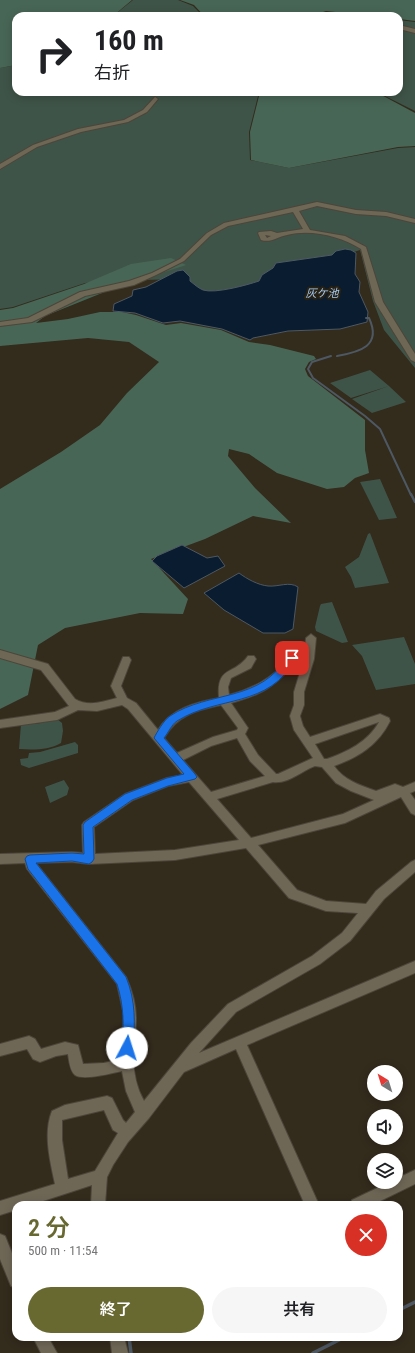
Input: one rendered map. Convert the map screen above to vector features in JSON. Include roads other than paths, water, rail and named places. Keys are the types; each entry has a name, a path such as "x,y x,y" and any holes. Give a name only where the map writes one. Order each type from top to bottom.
{"street":[{"path":"403,28 415,31"},
{"path":"0,167 34,146 80,130 126,121 145,111 155,100"},
{"path":"0,324 29,320 83,294 131,283 154,274 182,260 210,234 226,224 317,204 356,212 386,214 415,221"},
{"path":"295,210 308,232"},
{"path":"275,235 308,232 333,235 356,243 364,248 378,302 415,360"},
{"path":"311,638 309,659 299,692 299,705 295,716 298,727 323,763 340,780 376,796 395,788 404,792 415,810"},
{"path":"159,738 172,719 200,707 256,691 267,685 290,662 292,646"},
{"path":"0,654 44,667 71,702 77,706 93,708 123,701"},
{"path":"240,734 243,728 224,701 223,684 227,676 247,664 251,659"},
{"path":"126,660 116,686 123,701 132,706 293,894 326,906 368,909"},
{"path":"0,724 38,720 58,716 77,706"},
{"path":"210,797 273,778 285,778 298,768 343,758 360,749 376,735 382,720 308,742"},
{"path":"176,759 194,749 232,735 240,734"},
{"path":"240,734 249,747 254,758 273,778"},
{"path":"89,859 88,825 129,797 167,782 192,777"},
{"path":"0,859 72,857 89,859 174,855 248,843 345,818 415,786"},
{"path":"30,859 31,866 122,981 128,1000 130,1021 127,1048 128,1064 133,1092 138,1106 144,1113"},
{"path":"98,1201 100,1176 108,1160 128,1132 196,1047 232,1008 316,960 346,937 380,895 415,865"},
{"path":"180,1068 415,967"},
{"path":"0,1050 29,1042 32,1044 37,1055 40,1056 56,1050 67,1048 73,1049 77,1067 80,1070 128,1064"},
{"path":"240,1043 310,1201"},
{"path":"63,1188 56,1150 55,1122 57,1116 65,1112 108,1104 118,1125 128,1132"},
{"path":"22,1201 100,1176"},
{"path":"365,1201 415,1177"},
{"path":"0,1208 12,1204"},
{"path":"0,1240 12,1271"},
{"path":"42,1341 46,1352"},
{"path":"118,1341 120,1353"}],"water":[{"name":"灰ケ池","path":"345,249 356,253 355,274 360,282 359,292 368,312 367,322 340,329 288,331 253,338 250,340 222,329 180,321 163,323 135,313 113,311 114,304 132,296 133,290 146,287 177,271 183,270 190,277 190,281 203,290 223,290 259,281 262,275 273,268 276,263 332,255 336,251"},
{"path":"182,545 207,558 218,556 225,566 184,588 152,561 157,556"},
{"path":"239,573 264,585 272,586 291,584 298,587 293,629 285,633 263,633 224,610 204,593"}],"waterway":[{"path":"337,356 361,350 371,341 373,335 372,328 369,318 366,318"},
{"path":"331,356 312,362 308,369 313,378 365,416 380,429 411,495"},
{"path":"411,494 415,502"},
{"path":"403,1308 415,1302"},
{"path":"130,1341 131,1353"},
{"path":"313,1353 337,1341"}]}
